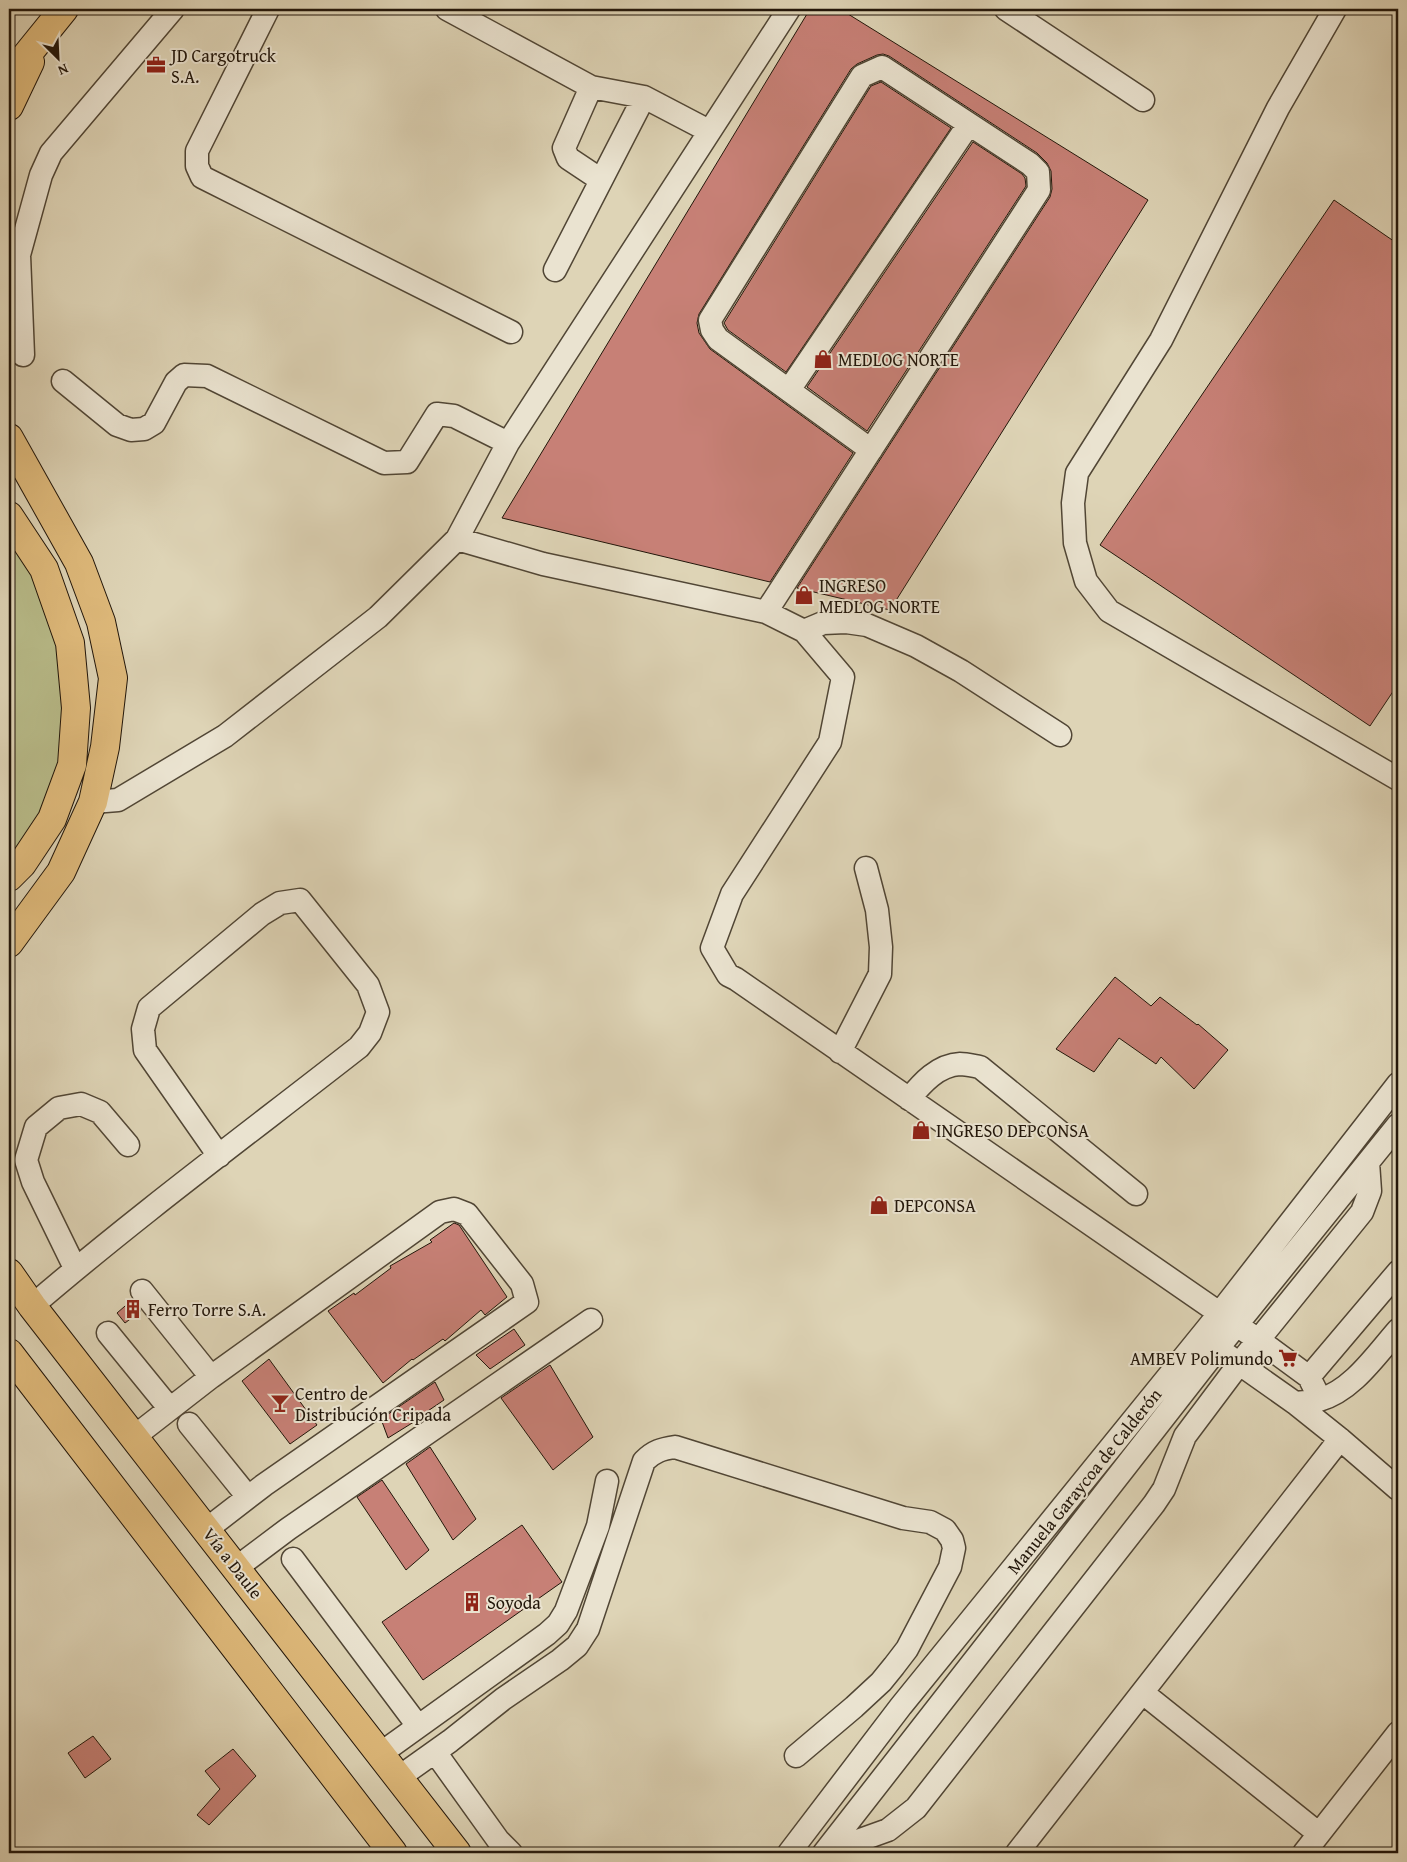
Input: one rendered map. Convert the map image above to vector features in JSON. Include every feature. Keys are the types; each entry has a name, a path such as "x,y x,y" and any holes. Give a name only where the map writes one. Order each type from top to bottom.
{"highway":[{"path":"9,77 64,9"},
{"path":"9,106 46,32"},
{"path":"9,438 79,563 101,622 113,678 105,747 93,802 61,872 9,943"},
{"path":"9,516 44,569 70,642 76,708 72,765 52,819 22,864 9,877"},
{"name":"Vía a Daule","path":"9,1266 22,1291 457,1853"},
{"path":"9,1353 393,1853"},
{"path":"9,1385 118,1493"}],"street":[{"path":"23,355 19,255 41,175 51,153 174,9"},
{"path":"268,9 197,151 197,166 202,177 511,332"},
{"path":"447,9 590,88 644,96 709,131"},
{"path":"93,802 118,800 225,736 378,617 457,539 508,443 789,9"},
{"path":"1006,9 1143,100"},
{"path":"1336,9 1278,108 1161,340 1077,473 1073,503 1075,543 1086,581 1108,610 1398,779"},
{"path":"766,612 871,450 1039,190 1038,172 1030,164 882,67 862,76 710,320 712,330 718,339 871,450"},
{"path":"590,88 564,148 568,158 601,180"},
{"path":"555,270 644,96"},
{"path":"789,390 969,124"},
{"path":"63,381 117,425 131,430 144,429 154,423 176,382 184,375 193,375 207,376 384,462 406,462 437,414 454,416 508,443"},
{"path":"457,539 543,564 766,612 804,631 843,677 830,742 732,894 712,948 728,975 1258,1340 1309,1377 1320,1399"},
{"path":"804,631 823,623 846,622 868,625 916,646 961,672 1060,735"},
{"path":"840,1052 880,974 881,947 877,910 866,868"},
{"path":"22,1291 75,1268 219,1156 359,1047 370,1033 378,1012 368,985 300,900 280,903 262,914 149,1008 143,1029 145,1050 219,1156"},
{"path":"909,1099 922,1082 940,1070 960,1064 980,1067 1136,1194"},
{"name":"Manuela Garaycoa de Calderón","path":"824,1853 1218,1348 1228,1320 1398,1084"},
{"path":"75,1268 33,1182 26,1160 36,1127 60,1108 81,1104 100,1112 128,1145"},
{"name":"Manuela Garaycoa de Calderón","path":"789,1853 902,1706 1228,1320 1368,1162 1398,1125"},
{"path":"824,1853 888,1830 916,1808 1154,1504 1164,1488 1185,1436 1239,1364 1362,1212 1370,1191 1368,1162"},
{"path":"135,1436 210,1377 440,1212 454,1208 467,1214 522,1284 528,1302 248,1497 207,1529"},
{"path":"1309,1377 1398,1272"},
{"path":"142,1291 210,1377"},
{"path":"236,1568 288,1529 590,1320"},
{"path":"1295,1403 1320,1399 1340,1390 1362,1371 1398,1330"},
{"path":"108,1333 170,1409"},
{"path":"1218,1348 1295,1403 1398,1489"},
{"path":"189,1424 248,1497"},
{"path":"1017,1853 1340,1439"},
{"path":"398,1778 577,1646 588,1629 644,1461 652,1452 675,1447 902,1518 930,1522 945,1530 952,1540 954,1548 950,1567 907,1649 881,1682 796,1756"},
{"path":"380,1754 547,1634 558,1624 566,1611 598,1526 607,1482"},
{"path":"293,1559 418,1726"},
{"path":"1143,1693 1318,1833"},
{"path":"902,1706 924,1725"},
{"path":"1304,1853 1398,1733"},
{"path":"435,1752 498,1840 511,1853"}],"green space":[{"path":"9,535 30,560 60,643 64,693 62,747 51,795 29,837 9,860"}],"building":[{"path":"810,9 840,9 1148,200 890,610 797,588 1050,197 1052,189 1051,171 1047,163 1037,153 889,56 883,54 857,64 851,69 699,314 697,323 699,333 710,349 853,453 770,582 502,518"},
{"path":"881,82 951,128 786,372 728,330 724,323 871,86"},
{"path":"973,142 1022,174 1025,178 1026,186 867,431 807,387"},
{"path":"1334,200 1398,244 1398,684 1370,726 1100,545"},
{"path":"1115,977 1151,1006 1160,997 1198,1024 1228,1050 1194,1089 1161,1057 1156,1064 1119,1038 1094,1072 1056,1049"},
{"path":"454,1223 459,1225 507,1297 485,1315 481,1310 445,1341 443,1339 412,1359 383,1383 328,1311 354,1293 355,1295 391,1268 390,1266 432,1242 430,1240"},
{"name":"Ferro Torre S.A.","path":"132,1300 141,1311 125,1323 117,1313"},
{"path":"514,1329 525,1345 490,1369 476,1355"},
{"name":"Centro de Distribución Cripada","path":"269,1359 317,1425 290,1444 242,1381"},
{"path":"550,1365 593,1437 553,1470 501,1398"},
{"path":"435,1382 444,1400 388,1438 381,1419"},
{"path":"430,1447 476,1519 453,1540 406,1464"},
{"path":"382,1480 429,1550 406,1570 357,1497"},
{"name":"Soyoda","path":"522,1525 562,1582 423,1680 382,1622"},
{"path":"93,1736 111,1759 85,1778 68,1753"},
{"path":"233,1749 256,1776 209,1825 197,1815 220,1789 205,1771"}],"place":[{"name":"JD Cargotruck S.A.","path":"156,65"},
{"name":"MEDLOG NORTE","path":"823,359"},
{"name":"INGRESO MEDLOG NORTE","path":"804,595"},
{"name":"INGRESO DEPCONSA","path":"921,1130"},
{"name":"DEPCONSA","path":"879,1205"},
{"name":"Ferro Torre S.A.","path":"133,1309"},
{"name":"AMBEV Polimundo","path":"1288,1358"},
{"name":"Centro de Distribución Cripada","path":"280,1403"},
{"name":"Soyoda","path":"472,1602"}]}
